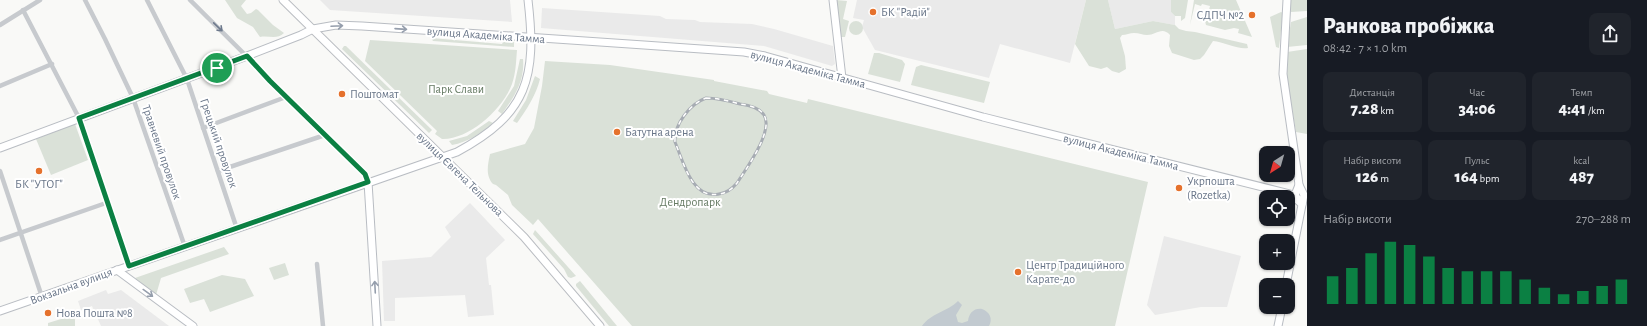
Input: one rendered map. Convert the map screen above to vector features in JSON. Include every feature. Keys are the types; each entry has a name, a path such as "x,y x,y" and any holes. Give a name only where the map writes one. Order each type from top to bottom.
{"main road":[{"name":"вулиця Євгена Тельнова","path":"283,0 524,237 600,326"},
{"name":"Вокзальна вулиця","path":"0,311 457,152 480,140 502,122 512,109 521,94 529,72 531,38 528,0"},
{"path":"832,0 842,78"},
{"path":"1287,0 1283,74 1301,195 1287,278"},
{"name":"вулиця Академіка Тамма","path":"0,148 187,79 301,35 312,29 336,25 744,52 765,56 1051,135 1301,195"},
{"path":"368,182 377,326"},
{"path":"117,270 193,326"},
{"path":"1278,326 1281,314"}],"street":[{"path":"0,25 40,0"},
{"name":"Травневий провулок","path":"85,0 105,38 133,98 185,247"},
{"name":"Грецький провулок","path":"147,0 187,79 237,229"},
{"path":"190,0 325,136 365,174 368,182"},
{"path":"24,10 79,118 106,203 129,266"},
{"path":"0,86 52,64"},
{"path":"203,128 286,97"},
{"path":"218,172 325,136"},
{"path":"0,172 42,297"},
{"path":"0,240 106,203"},
{"path":"317,264 323,326"}],"shaded area":[{"path":"320,0 510,0 512,22 330,10"},
{"path":"857,0 1086,0 1070,63 1000,44 989,78 875,50 862,27 864,20 853,18"},
{"path":"1108,0 1171,0 1171,12 1175,16 1175,25 1153,21 1115,29"},
{"path":"542,8 660,16 666,19 695,20 700,22 752,24 833,46 835,64 832,66 764,46 541,28"},
{"path":"470,203 505,240 486,258 494,315 468,317 465,295 395,298 395,321 384,321 382,261 431,257 451,237 445,227"},
{"path":"1164,236 1241,256 1227,307 1201,307 1155,315 1147,305"},
{"path":"106,290 108,294 121,290 169,326 101,326 92,306 81,310 78,301"},
{"path":"958,301 962,305 956,315 958,322 962,323 968,321 972,312 977,309 982,309 987,312 991,318 989,326 922,326 934,315 949,308"}],"green space":[{"path":"225,0 246,0 241,6 247,14 256,9 258,10 273,25 284,33 275,37 260,37 253,27 237,18"},
{"path":"836,0 847,1 843,19 849,21 845,37 840,37"},
{"path":"1086,0 1108,0 1115,29 1153,21 1175,25 1179,29 1186,31 1247,44 1248,48 1240,48 1213,41 1200,59 1194,60 1172,53 1169,46 1170,35 1167,32 1162,31 1150,35 1132,33 1122,35 1120,38 1125,56 1126,69 1119,73 1112,71 1107,67 1101,69 1089,66 1075,44"},
{"path":"1171,0 1188,0 1185,18 1181,21 1181,16 1175,16 1171,12"},
{"path":"1194,0 1236,0 1252,37 1238,33 1239,29 1234,28 1225,30 1206,25 1205,21 1210,6 1202,4 1201,6 1195,4 1190,25"},
{"path":"1291,0 1307,0 1307,11 1291,12"},
{"path":"1281,12 1283,13 1279,48 1276,47 1270,17"},
{"path":"1307,17 1307,45 1287,47 1291,22"},
{"path":"853,21 859,21 863,25 863,31 859,35 853,35 849,31 849,25"},
{"path":"431,38 502,44 505,39 514,40 514,47 433,41"},
{"name":"Парк Слави","path":"370,40 517,50 516,67 512,84 508,94 493,113 474,129 452,138 442,139 435,134 437,131 365,61"},
{"path":"346,46 432,130 429,133 342,49"},
{"path":"1307,49 1307,134 1296,132 1286,74 1287,52"},
{"path":"874,53 879,53 902,60 905,64 900,82 868,74"},
{"path":"520,59 523,59 523,67 520,82 502,114 498,111 514,86"},
{"name":"Дендропарк","path":"545,61 610,65 714,80 767,91 769,94 807,103 808,99 1148,182 1115,326 632,326 538,219 533,225 512,205 508,195 490,181 488,162 490,154 525,144 534,128"},
{"path":"921,65 990,82 984,103 911,85 916,67"},
{"path":"535,76 540,79 536,91 528,107 517,123 513,121 526,100"},
{"path":"489,121 493,123 484,131 469,140 452,145 449,141 467,136"},
{"path":"75,124 88,160 51,175 36,139"},
{"path":"535,230 576,276 571,278 568,277 564,269 533,234"},
{"path":"224,247 229,254 161,278 156,295 135,278"},
{"path":"285,263 289,275 274,280 269,268"},
{"path":"222,275 245,279 254,296 210,312 204,299 190,303 184,289"},
{"path":"580,281 617,326 609,326 576,286 576,284"},
{"path":"71,316 75,319 75,326 48,326 48,323"}],"railway":[{"path":"706,98 723,100 753,107 762,112 766,122 765,130 758,150 737,183 727,192 719,194 710,194 702,191 695,185 685,168 675,142 677,128 684,116 694,105 706,98"}],"place":[{"name":"БК \"Радій\"","path":"873,12"},
{"name":"СДПЧ №2","path":"1252,15"},
{"name":"Поштомат","path":"342,94"},
{"name":"Батутна арена","path":"617,132"},
{"name":"БК \"УТОГ\"","path":"39,171"},
{"name":"Укрпошта (Rozetka)","path":"1179,188"},
{"name":"Центр Традиційного Карате-до","path":"1018,272"},
{"name":"Нова Пошта №8","path":"48,313"}],"route":[{"path":"247,56 301,112 365,174 368,182 129,266 106,203 79,118 217,68 247,56"}]}
